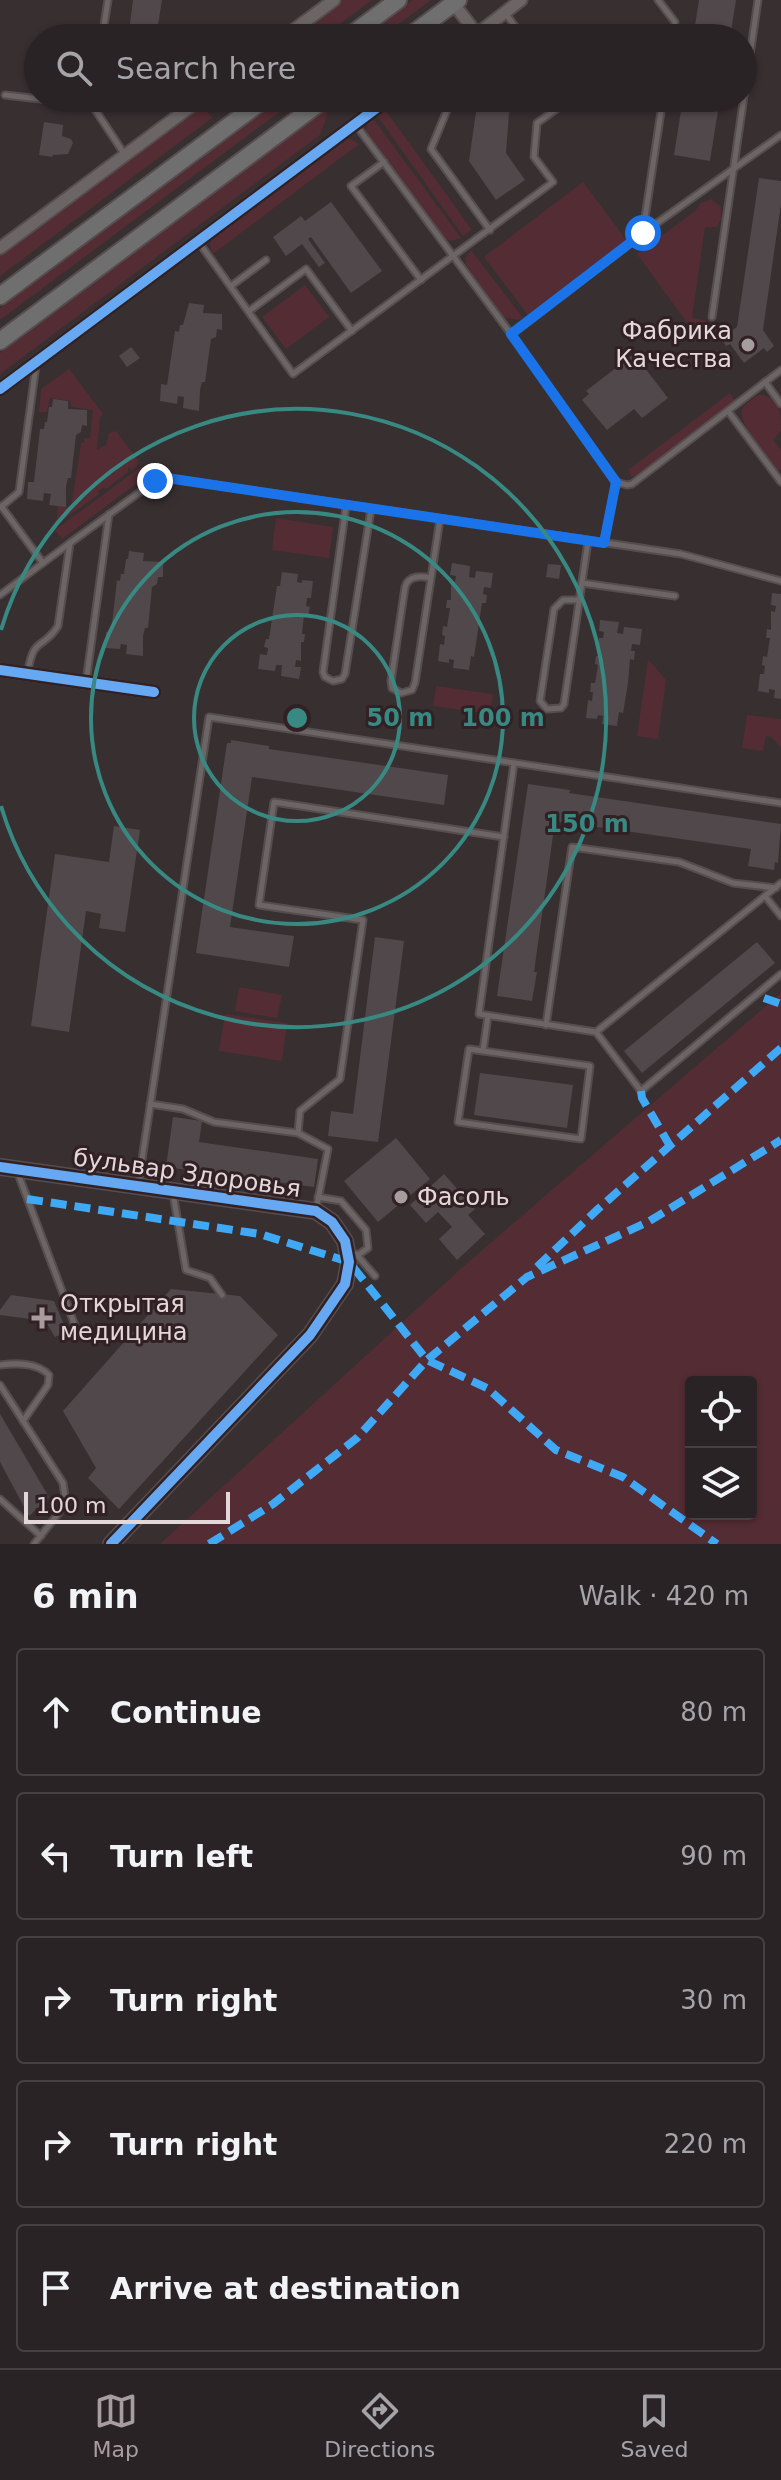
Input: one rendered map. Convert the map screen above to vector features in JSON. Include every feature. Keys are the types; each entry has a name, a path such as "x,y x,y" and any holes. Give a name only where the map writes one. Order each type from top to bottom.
{"main road":[{"path":"366,24 398,0"},
{"path":"426,24 455,2"},
{"path":"0,296 247,112"},
{"path":"0,341 307,112"}],"street":[{"path":"302,24 334,0"},
{"path":"490,24 521,0"},
{"path":"455,2 467,24"},
{"path":"0,248 183,112"},
{"path":"0,389 371,112"},
{"path":"0,670 154,692"},
{"name":"бульвар Здоровья","path":"0,1167 173,1192 317,1204 345,1241"},
{"path":"111,1544 310,1335 345,1284 349,1262 345,1241"}],"lane":[{"path":"104,24 108,0"},
{"path":"658,0 675,24"},
{"path":"755,24 758,0"},
{"path":"505,13 511,24"},
{"path":"5,95 24,97"},
{"path":"98,112 125,155"},
{"path":"446,112 431,149 490,230"},
{"path":"198,241 293,374 553,182 534,157 537,123 552,112"},
{"path":"643,233 661,112"},
{"path":"712,317 742,112"},
{"path":"355,124 616,482 632,484 781,370"},
{"path":"511,334 643,233 781,135"},
{"path":"384,162 351,186 421,280"},
{"path":"231,286 266,260"},
{"path":"249,311 306,269 352,331"},
{"path":"36,362 19,492 0,506 43,563"},
{"path":"765,382 781,404"},
{"path":"728,411 781,482"},
{"path":"0,595 155,481 167,478 681,554 781,581"},
{"path":"604,543 616,482"},
{"path":"346,506 323,672 333,681 342,679 345,674 371,509"},
{"path":"86,683 109,514"},
{"path":"431,578 412,578 405,587 391,681 392,688 401,693 412,690 415,683 440,519"},
{"path":"580,600 563,600 554,609 540,701 547,709 561,708 564,704 580,600 588,541"},
{"path":"27,674 34,647 53,635 58,626 70,543"},
{"path":"582,583 675,596"},
{"path":"138,1187 209,717 781,803"},
{"path":"514,763 479,1014 596,1032 641,1091 781,974"},
{"path":"298,1133 300,1111 340,1079 363,920 259,905 274,802 504,837"},
{"path":"546,1025 572,847 679,862 733,883 778,885"},
{"path":"596,1032 778,885"},
{"path":"765,896 781,916"},
{"path":"483,1051 488,1016"},
{"path":"469,1049 483,1051 590,1066 581,1139 458,1122 469,1049"},
{"path":"150,1104 183,1109 214,1122 298,1133 328,1149 317,1204 341,1201 366,1230 368,1248 358,1255"},
{"path":"16,1169 77,1331"},
{"path":"173,1192 186,1270 210,1278 222,1295"},
{"path":"345,1241 375,1276"},
{"path":"0,1365 32,1365 49,1375 48,1385 23,1421"},
{"path":"0,1385 63,1483 66,1504 34,1544"},
{"path":"0,1499 41,1536"}],"shaded area":[{"path":"343,0 372,0 340,24 311,24"},
{"path":"413,0 431,0 399,24 381,24"},
{"path":"191,112 208,112 212,118 0,276 0,254"},
{"path":"264,112 279,112 0,320 0,308"},
{"path":"327,112 320,135 0,374 0,353"},
{"path":"387,112 472,230 463,236 376,114"},
{"path":"372,117 461,238 451,241 443,238 366,131"},
{"path":"344,139 359,144 213,254 210,244 213,236"},
{"path":"583,182 627,241 528,315 484,257"},
{"path":"711,199 721,207 721,219 717,227 705,227 692,318 707,321 693,331 637,254 695,211 701,203"},
{"path":"471,250 523,318 503,317 466,265 465,258"},
{"path":"305,285 329,317 286,349 262,317"},
{"path":"69,369 103,414 100,417 97,450 106,445 109,433 116,431 138,460 132,470 128,467 128,472 106,489 104,487 98,491 99,494 56,525 58,506 71,507 81,443 84,443 84,438 90,438 93,410 71,407 71,401 50,398 47,412 39,412 41,389"},
{"path":"730,393 735,401 636,477 631,476 628,470"},
{"path":"761,394 773,400 780,413 781,431 773,440 781,450 781,469 778,471 749,433 742,416 745,405"},
{"path":"142,466 148,475 62,539 55,530"},
{"path":"276,518 333,527 329,558 272,550"},
{"path":"648,659 666,680 658,739 637,736"},
{"path":"436,686 493,694 490,714 433,706"},
{"path":"747,715 781,719 781,747 766,736 763,751 742,748"},
{"path":"239,987 282,995 277,1018 235,1011"},
{"path":"781,993 781,1544 160,1544 466,1264"},
{"path":"225,1014 287,1023 282,1061 219,1051"}],"building":[{"path":"133,0 162,0 158,24 130,24"},
{"path":"699,0 736,0 732,24 695,24"},
{"path":"476,112 510,112 506,153 525,180 496,200 469,161"},
{"path":"681,112 718,112 710,161 674,155"},
{"path":"44,122 63,125 62,136 73,143 68,154 52,157 39,155"},
{"path":"759,178 781,181 781,204 763,330 774,346 767,352 764,348 744,363 730,344 726,346 721,338 737,327"},
{"path":"331,202 382,271 351,293 311,237 308,239 325,263 319,267 302,244 286,256 273,237 301,216 305,221"},
{"path":"189,303 204,305 203,313 222,314 222,330 217,329 216,337 211,339 205,382 202,382 200,390 199,411 183,408 184,397 178,396 177,404 160,401 161,384 167,385 175,331 179,332 180,325 183,325"},
{"path":"131,347 140,358 127,367 119,356"},
{"path":"634,354 668,398 642,418 634,409 607,430 582,400 589,394 586,391"},
{"path":"53,399 68,401 68,409 87,410 87,426 82,425 81,432 76,435 71,478 68,478 66,486 66,507 49,505 51,494 44,493 43,501 27,499 28,482 34,482 40,429 44,429"},
{"path":"129,551 144,553 143,561 163,562 163,577 158,577 157,584 152,587 148,628 145,628 143,636 143,656 126,654 127,645 121,644 120,649 106,648 106,632 111,633 117,580 120,581 121,574 124,574"},
{"path":"452,563 470,566 469,577 475,578 476,571 493,573 491,588 484,587 486,603 482,603 474,657 471,656 469,670 453,668 454,660 449,659 449,663 438,661 440,644 444,645 443,626 447,627 450,608 446,608 447,600 451,600 451,581 455,582 456,576 450,575"},
{"path":"548,564 561,565 559,579 546,577"},
{"path":"282,572 298,574 297,582 313,581 311,598 307,598 306,606 310,607 308,616 304,615 301,661 296,660 295,667 301,667 299,679 281,676 282,665 276,665 275,671 258,669 260,654 267,655 268,648 264,647 266,639 269,639"},
{"path":"772,593 781,594 781,699 774,698 775,690 769,689 769,693 758,691 760,674 764,674 763,656 767,657 770,638 766,638 767,629 771,630 771,611 775,612 776,606 771,605"},
{"path":"600,620 619,622 617,633 623,634 624,627 642,629 640,645 632,644 634,660 630,659 623,713 619,712 617,726 602,724 603,716 586,718 588,700 592,701 591,683 595,683 598,665 595,664 596,656 599,656 599,638 603,638 604,632 599,631"},
{"path":"231,740 269,746 269,749 448,775 444,805 252,777 230,927 294,936 289,967 196,953 227,743"},
{"path":"528,784 570,790 569,793 781,824 778,863 775,862 774,870 748,866 751,849 555,821 532,1001 497,996"},
{"path":"114,826 140,830 125,932 99,928 101,914 86,911 69,1032 31,1026 55,854 109,862"},
{"path":"375,937 404,941 378,1142 328,1136 331,1111 353,1114"},
{"path":"757,942 775,963 642,1073 624,1051"},
{"path":"480,1073 573,1085 567,1128 474,1115"},
{"path":"173,1117 202,1121 199,1142 318,1159 314,1187 166,1167"},
{"path":"396,1138 430,1179 378,1222 344,1181"},
{"path":"444,1174 475,1209 468,1215 485,1234 457,1260 439,1239 452,1227 438,1212 426,1223 410,1205"},
{"path":"171,1289 240,1296 278,1335 119,1509 88,1478 96,1468 63,1411"},
{"name":"Открытая медицина","path":"11,1295 54,1301 67,1332 55,1337 45,1321 0,1315 0,1310"},
{"path":"0,1414 49,1497 29,1516 0,1462"}],"marked path":[{"path":"764,998 781,1004"},
{"path":"537,1267 598,1209 781,1048"},
{"path":"641,1091 670,1146"},
{"path":"209,1544 273,1504 357,1438 427,1360 527,1277 648,1222 781,1140"},
{"path":"27,1199 260,1234 349,1262 427,1360 487,1388 556,1450 623,1477 717,1544"}],"cycle path":[{"path":"0,389 371,112"},
{"path":"0,670 154,692"},
{"path":"0,1167 316,1211 332,1222 345,1241 349,1262 345,1284 310,1335 111,1544"}],"place":[{"name":"Фабрика Качества","path":"748,345"},
{"name":"Фасоль","path":"401,1197"},
{"name":"Открытая медицина","path":"42,1318"}],"route":[{"path":"155,481 167,478 604,543 616,482 511,334 643,233"}]}
